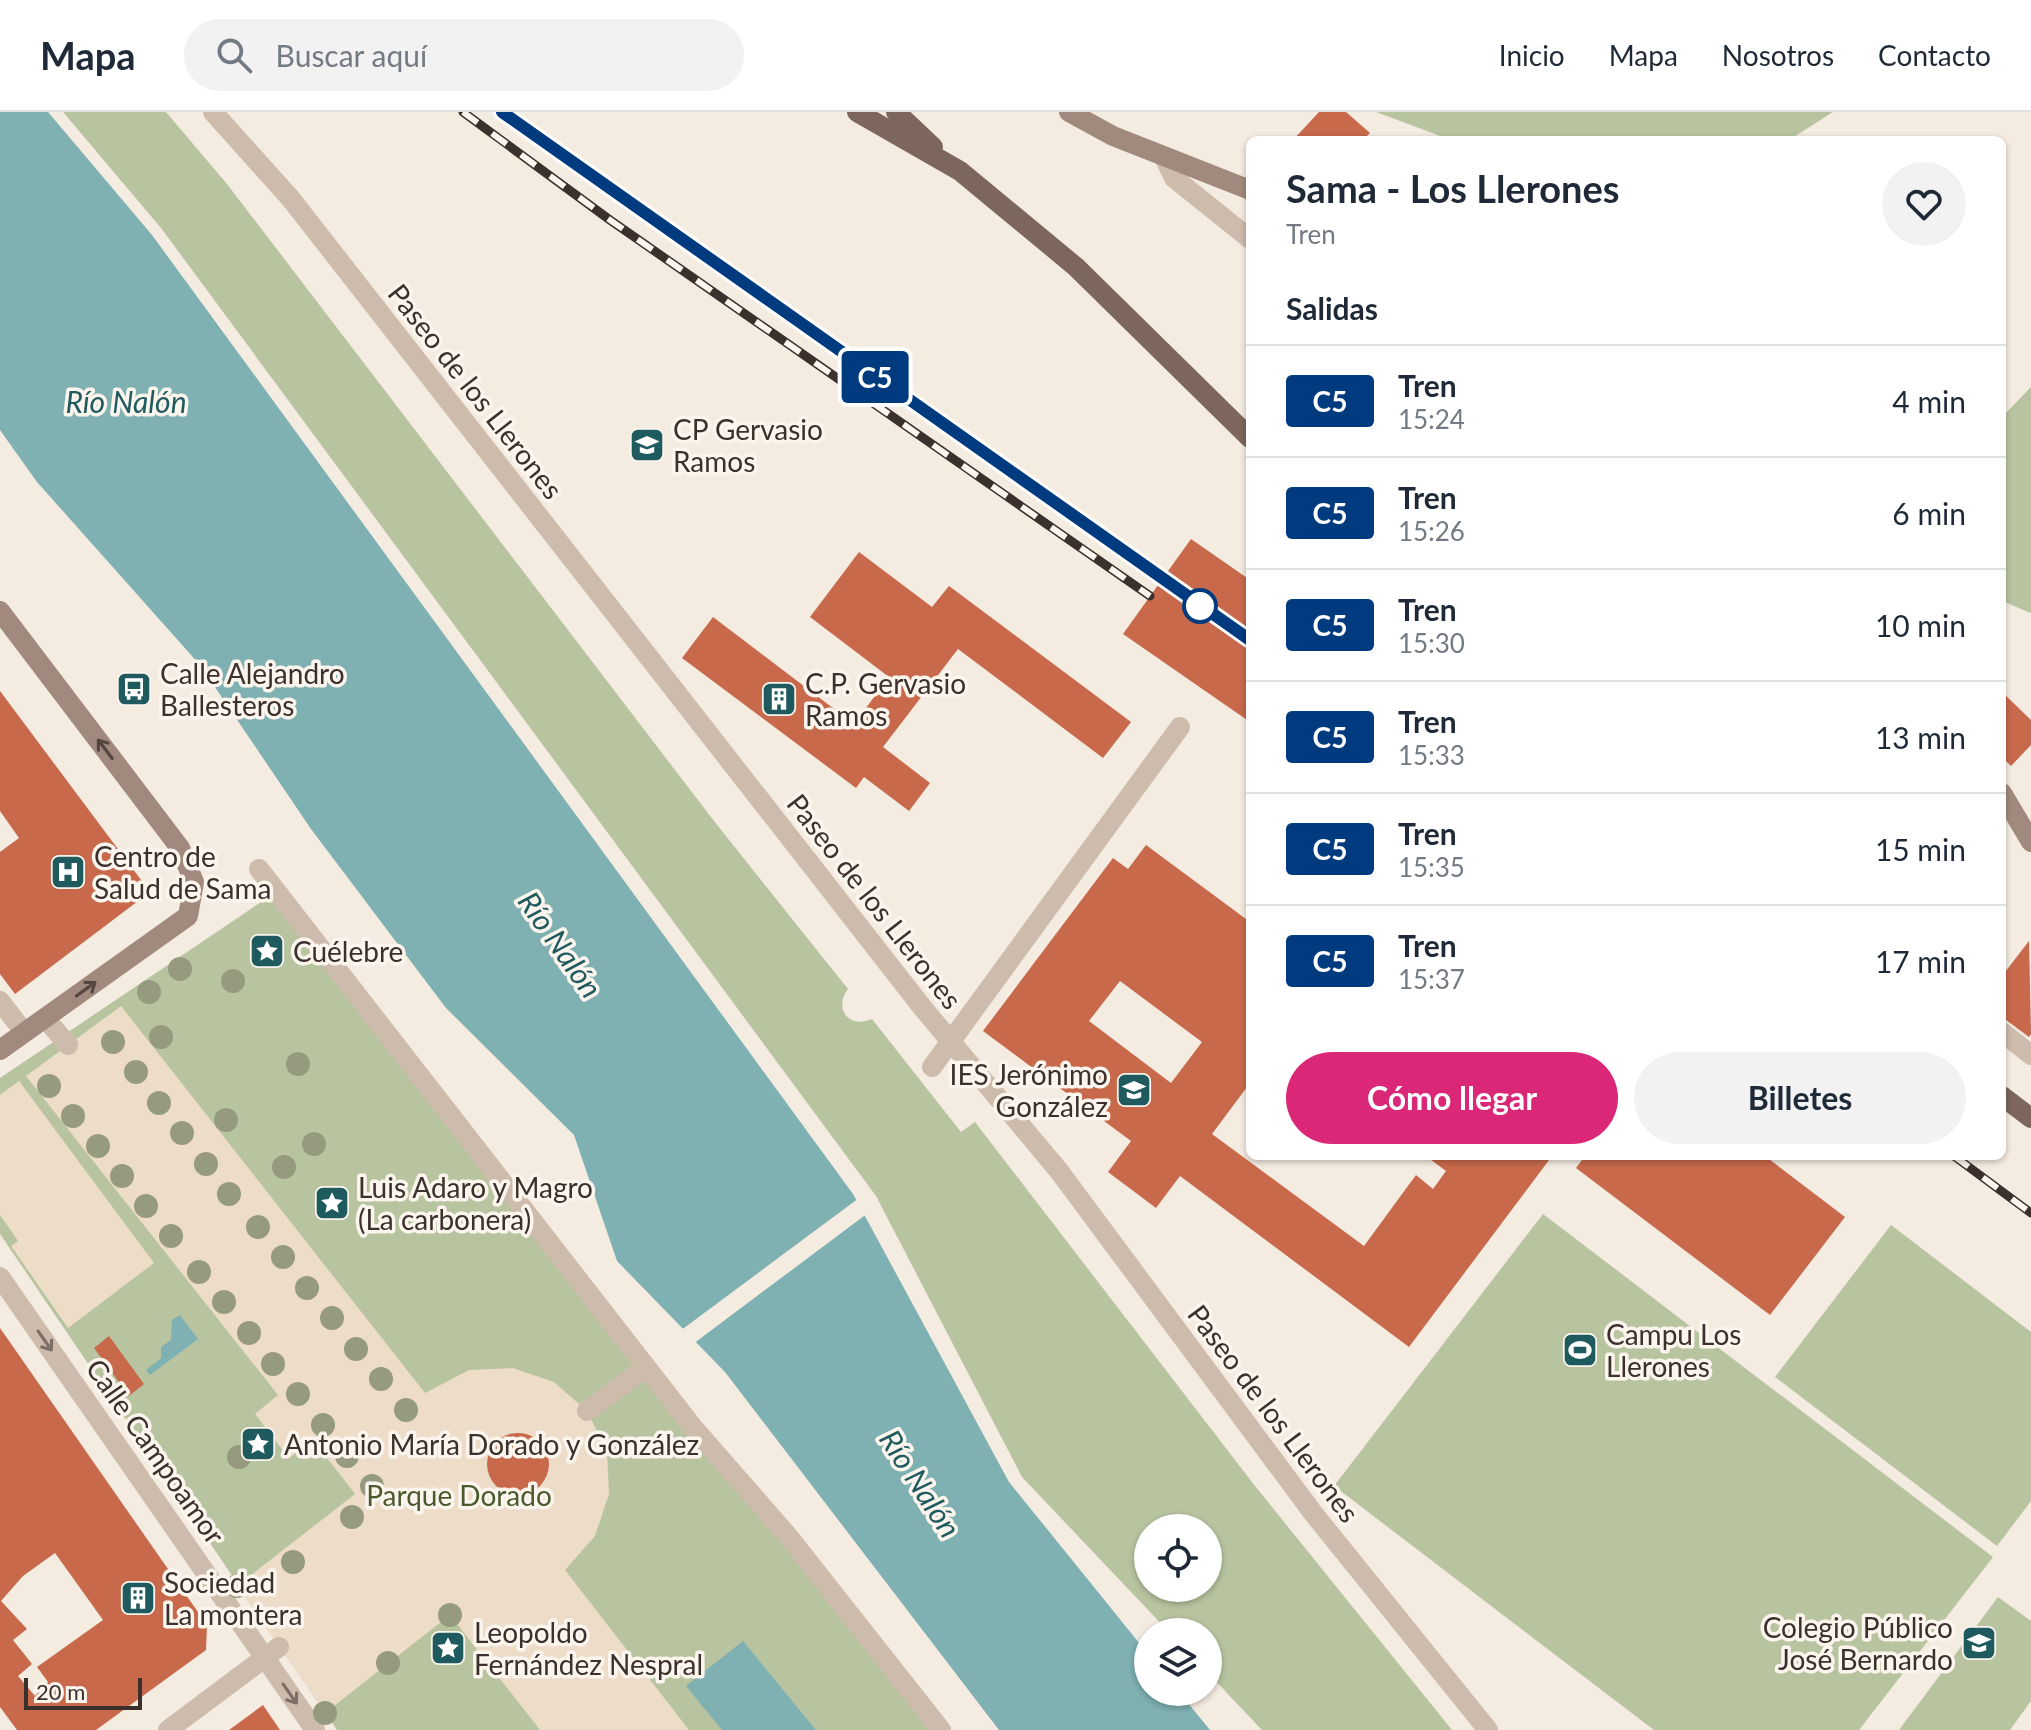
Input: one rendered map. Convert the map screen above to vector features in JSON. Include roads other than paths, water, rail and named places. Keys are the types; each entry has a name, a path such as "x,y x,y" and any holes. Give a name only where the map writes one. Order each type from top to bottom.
{"main road":[{"path":"857,112 960,171"},
{"path":"896,112 960,171 1076,267 1246,434"},
{"path":"2006,1099 2031,1118"}],"street":[{"name":"Paseo de los Llerones","path":"213,112 291,199 951,1042 1059,1171 1313,1513 1488,1730"},
{"path":"1069,112 1113,136 1246,188"},
{"path":"1164,157 1174,178 1246,236"},
{"path":"0,611 180,848 194,882 188,916 0,1050"},
{"path":"932,1067 1180,727"},
{"path":"2006,800 2031,842"},
{"path":"259,869 692,1426 788,1536 941,1730"},
{"path":"0,1001 24,1032"},
{"path":"45,1018 68,1045"},
{"path":"2006,1035 2031,1055"},
{"name":"Calle Campoamor","path":"0,1277 272,1652 315,1730"},
{"path":"587,1411 646,1367"},
{"path":"168,1730 272,1652"}],"water":[{"name":"Río Nalón","path":"0,112 48,112 152,235 853,1194 1009,1482 1134,1637 1134,1706 1190,1706 1210,1730 999,1730 725,1372 617,1261 574,1135 446,1008 311,829 200,665 37,482 0,430"},
{"path":"180,1315 198,1339 150,1375 146,1370 161,1358 161,1347 171,1340 172,1320"},
{"path":"743,1641 816,1730 722,1730 686,1686"}],"railway":[{"path":"463,112 610,220 1150,596"},
{"path":"502,112 1163,579"},
{"path":"1959,1160 2031,1213"}],"train":[{"name":"C5","path":"502,112 1246,637"}],"place":[{"name":"CP Gervasio Ramos","path":"647,445"},
{"name":"Calle Alejandro Ballesteros","path":"134,689"},
{"name":"C.P. Gervasio Ramos","path":"779,699"},
{"name":"Centro de Salud de Sama","path":"68,872"},
{"name":"Cuélebre","path":"267,951"},
{"name":"IES Jerónimo González","path":"1134,1090"},
{"name":"Luis Adaro y Magro (La carbonera)","path":"332,1203"},
{"name":"Campu Los Llerones","path":"1580,1350"},
{"name":"Antonio María Dorado y González","path":"258,1444"},
{"name":"Sociedad La montera","path":"138,1598"},
{"name":"Colegio Público José Bernardo","path":"1979,1643"},
{"name":"Leopoldo Fernández Nespral","path":"448,1648"}],"park label":[{"name":"Parque Dorado","path":"459,1495"}]}
